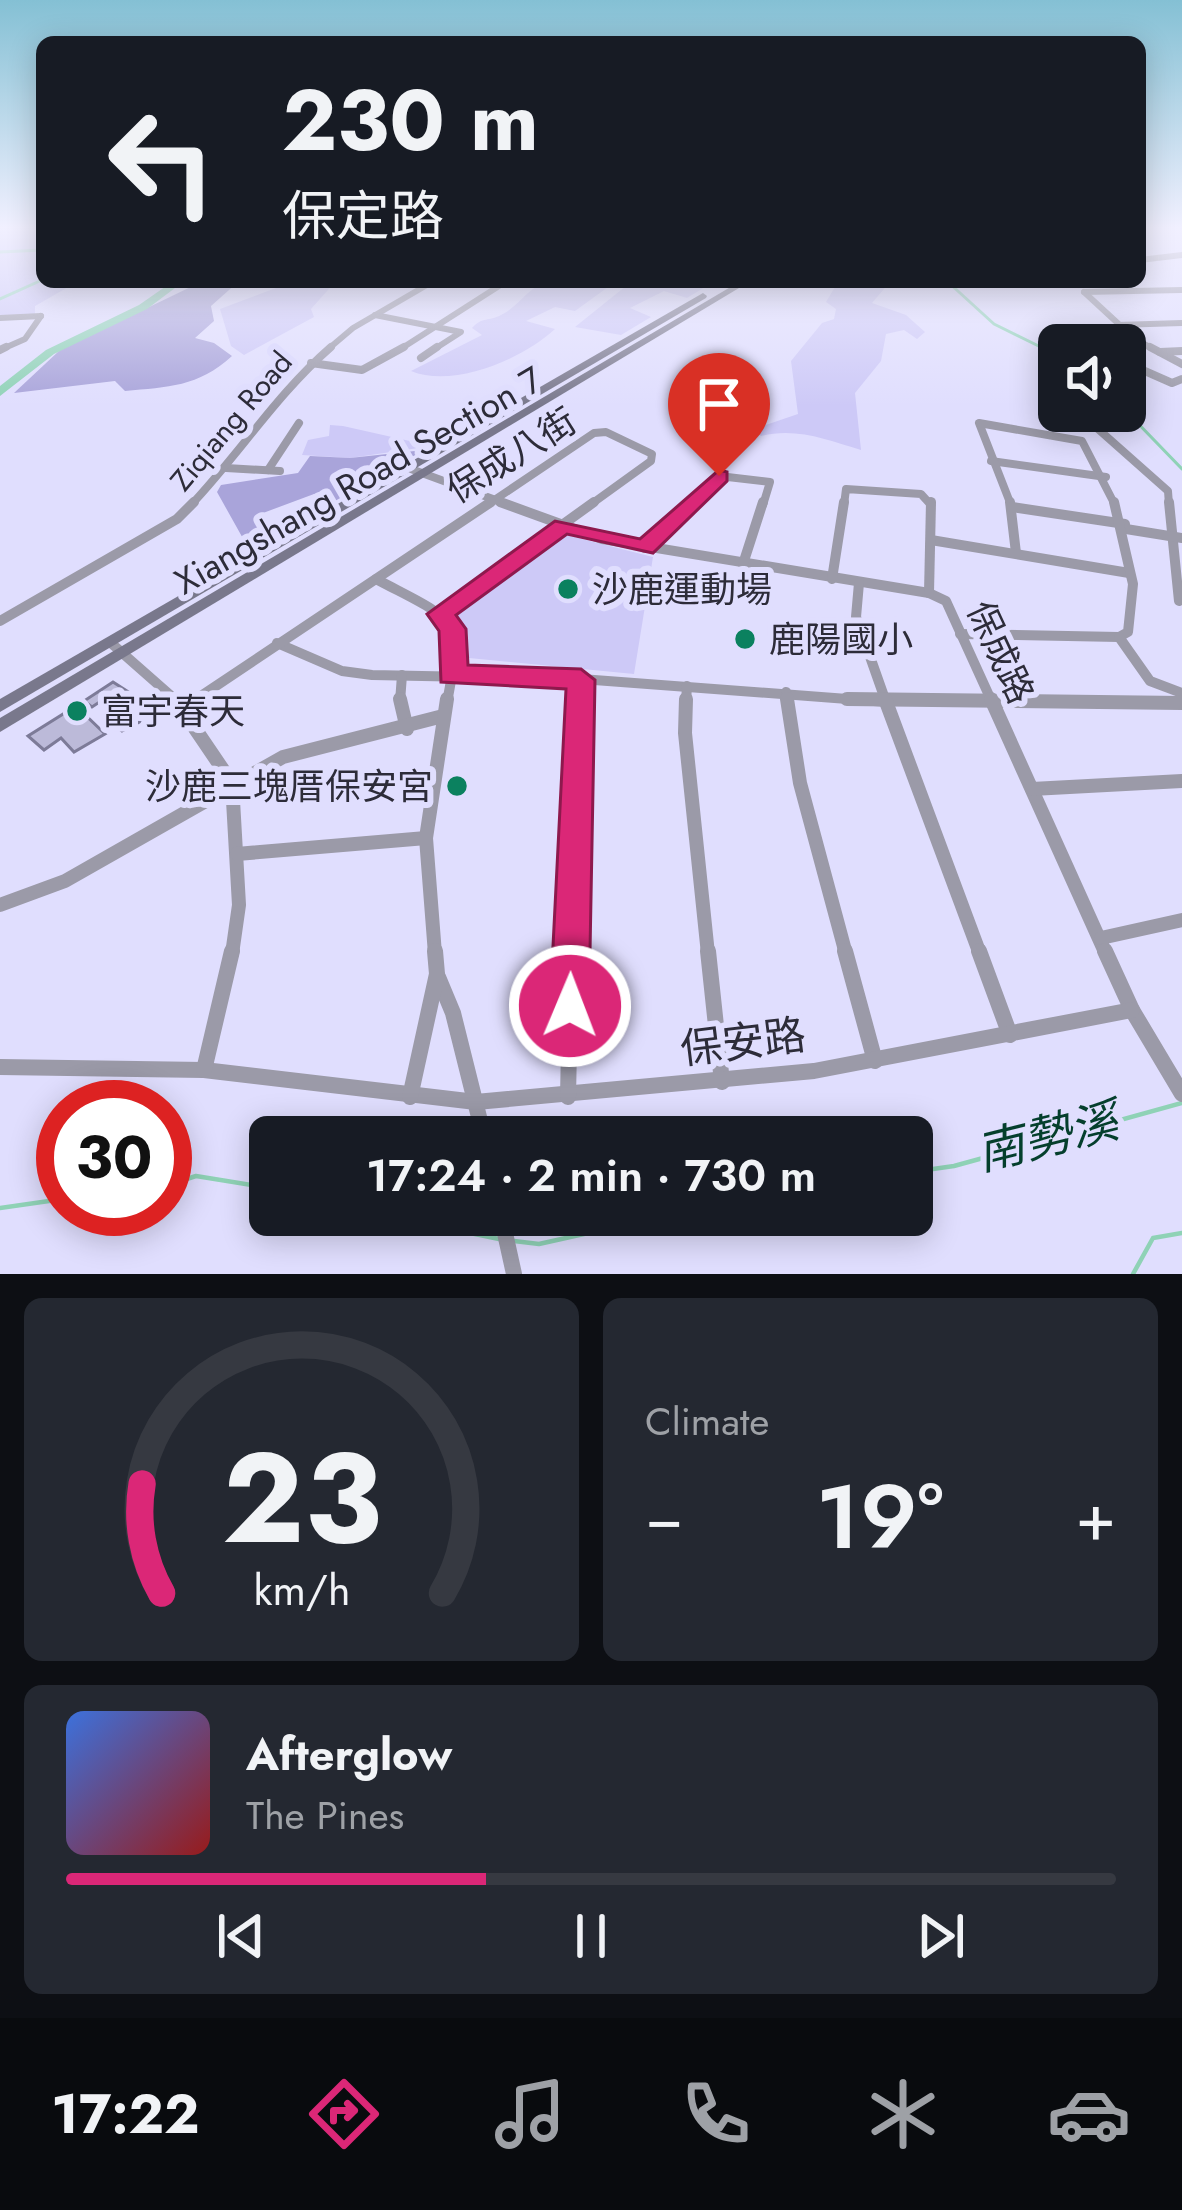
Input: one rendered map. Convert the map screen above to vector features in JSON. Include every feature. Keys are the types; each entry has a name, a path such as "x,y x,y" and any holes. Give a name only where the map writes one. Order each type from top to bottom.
{"main road":[{"name":"Xiangshang Road Section 7","path":"418,471 716,288"},
{"name":"Xiangshang Road Section 7","path":"0,706 117,647 735,288"},
{"name":"Xiangshang Road Section 7","path":"0,726 117,647"}],"street":[{"name":"Ziqiang Road","path":"0,621 177,519 226,468 285,387 375,315 422,288"},
{"path":"311,363 369,369 492,288"},
{"path":"1116,324 1084,292 1121,288"},
{"path":"1146,288 1182,290"},
{"path":"375,315 461,332 421,358"},
{"path":"0,318 40,316 25,339 0,350"},
{"path":"1146,324 1182,323"},
{"path":"1146,345 1182,364"},
{"path":"1156,352 1182,351"},
{"path":"1146,371 1172,382 1182,379"},
{"path":"268,470 299,423"},
{"path":"960,634 1119,638 1131,627 1125,526 1106,477 1080,439 979,423 1012,507 1016,554"},
{"name":"保成八街","path":"184,707 594,433 606,432 652,454 651,461 440,614"},
{"path":"1102,432 1168,490 1177,538 1179,601"},
{"path":"991,461 1106,477"},
{"path":"226,468 280,471"},
{"name":"保成路","path":"418,471 563,526 645,548 929,593 946,601 1132,1010 1182,1094"},
{"path":"645,548 719,476 765,479 770,482 743,564"},
{"path":"832,578 846,489 928,496 929,593"},
{"path":"1012,507 1177,538"},
{"path":"931,540 1129,573"},
{"path":"376,579 440,614 452,629 457,652 426,838 437,974 479,1116"},
{"path":"859,584 856,617 1010,1035"},
{"path":"1119,638 1150,681 1166,692 1182,693"},
{"path":"277,643 342,671 402,675 581,680 888,702 1182,703"},
{"path":"117,647 184,707 232,783 239,905 228,979 204,1070"},
{"path":"402,675 400,702 407,729"},
{"path":"568,1097 572,823 581,680"},
{"path":"686,686 685,733 722,1082"},
{"path":"786,692 800,783 875,1061"},
{"path":"0,905 65,881 232,783 314,747 407,729 443,716"},
{"path":"1032,789 1182,781"},
{"path":"237,854 426,838"},
{"path":"1101,938 1182,920"},
{"path":"410,1097 437,974"},
{"name":"保安路","path":"0,1067 204,1070 476,1102 722,1082 875,1061 1132,1010"},
{"path":"506,1236 514,1274"}],"shaded area":[{"path":"0,287 66,288 35,306 35,315 0,317"},
{"path":"189,288 231,288 211,306 214,321 195,338 214,343 232,356 182,384 125,391 115,381 14,393 60,350"},
{"path":"276,288 330,288 311,309 314,317 244,355 231,346 220,309"},
{"path":"607,288 575,311 555,307 526,321 555,329 507,360 447,376 411,371 482,335 472,328 507,312 533,289"},
{"path":"624,288 703,288 687,298 664,291 630,308 651,317 621,335 575,327"},
{"path":"834,288 885,288 872,303 906,315 925,332 917,339 904,330 886,334 881,361 855,393 861,450 799,434 761,436 754,429 798,414 791,361 822,323 834,319 836,309 826,302"},
{"path":"330,425 432,446 350,458 302,455 308,440 329,436"},
{"path":"424,450 335,501 314,494 255,516 270,538 250,551 217,492 221,485 298,473 310,456 350,458"},
{"name":"沙鹿運動場","path":"562,534 653,557 634,674 469,658 468,633 453,614"}],"building":[{"name":"富宇春天","path":"113,682 157,713 122,731 113,724 129,713 107,697 92,707 84,701"},
{"path":"76,706 105,734 74,752 61,738 44,750 28,736"}],"waterway":[{"path":"0,299 26,287"},
{"path":"0,392 50,352 143,307 170,288"},
{"name":"南勢溪","path":"955,288 994,324 1038,346"},
{"name":"南勢溪","path":"1146,432 1182,469"},
{"name":"南勢溪","path":"933,1169 1182,1103"},
{"name":"南勢溪","path":"192,1177 249,1185"},
{"name":"南勢溪","path":"0,1208 36,1203"},
{"path":"1133,1274 1153,1238 1182,1233"},
{"name":"南勢溪","path":"485,1236 499,1239"},
{"name":"南勢溪","path":"514,1241 539,1244 575,1236"}],"place":[{"name":"沙鹿運動場","path":"568,589"},
{"name":"鹿陽國小","path":"745,639"},
{"name":"富宇春天","path":"77,711"},
{"name":"沙鹿三塊厝保安宮","path":"457,786"}],"route":[{"path":"570,1006 572,823 581,680 452,675 457,652 452,629 440,614 563,526 645,548 719,476"}]}
